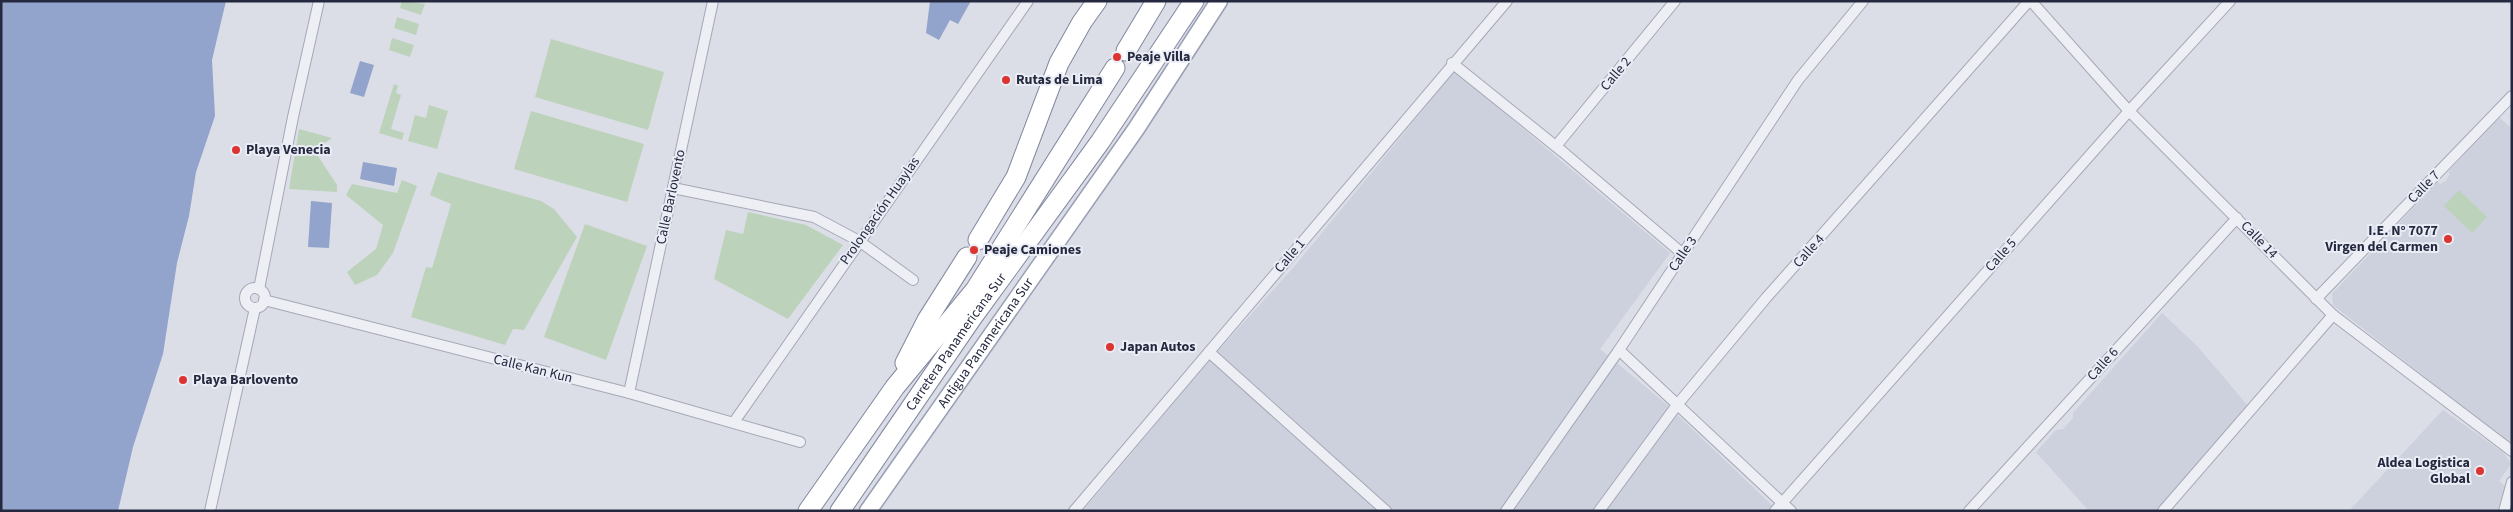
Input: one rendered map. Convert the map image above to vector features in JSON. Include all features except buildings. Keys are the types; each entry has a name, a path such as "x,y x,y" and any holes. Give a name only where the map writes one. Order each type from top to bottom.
{"highway":[{"path":"978,240 1016,177 1059,64 1082,22 1097,1"},
{"path":"1126,51 1156,1"},
{"name":"Carretera Panamericana Sur","path":"840,511 972,318 1100,142 1194,1"},
{"name":"Carretera Panamericana Sur","path":"808,511 895,387 975,290 1115,68"},
{"name":"Carretera Panamericana Sur","path":"895,387 915,342 967,257"}],"main road":[{"name":"Antigua Panamericana Sur","path":"868,511 1136,129 1219,1"}],"street":[{"path":"259,289 293,117 320,1"},
{"name":"Calle Barlovento","path":"629,393 713,1"},
{"name":"Prolongación Huaylas","path":"734,422 1028,1"},
{"name":"Calle 1","path":"1074,511 1452,63 1507,1"},
{"name":"Calle 2","path":"1556,146 1676,1"},
{"name":"Calle 3","path":"1506,511 1618,350 1798,80 1863,1"},
{"name":"Calle 14","path":"2030,1 2128,111 2332,315 2512,451"},
{"name":"Calle 4","path":"1599,511 1677,405 1766,298 2030,1"},
{"name":"Calle 5","path":"1775,511 2128,111 2230,1"},
{"path":"1452,63 1556,146 1683,254"},
{"name":"Calle 7","path":"2316,299 2512,96"},
{"path":"673,188 814,217 859,241 913,280"},
{"name":"Calle 6","path":"1969,511 2237,218"},
{"path":"210,511 245,345 255,308 261,305 264,300 264,294 259,289 250,289 245,297 246,303 255,308"},
{"name":"Calle Kan Kun","path":"264,300 629,393 800,442"},
{"path":"2162,511 2332,315"},
{"path":"1618,350 1791,511"},
{"path":"1209,352 1386,511"},
{"path":"2504,511 2512,482"}],"shaded area":[{"path":"1455,71 1670,253 1600,349 1665,403 1778,511 1083,511 1208,362 1294,267"},
{"name":"I.E. N° 7077 Virgen del Carmen","path":"2499,117 2512,129 2512,441 2508,442 2333,305 2332,294 2438,182 2440,184 2446,181 2450,174 2448,172"},
{"path":"2162,313 2198,347 2248,406 2158,511 2089,511 2036,452 2056,430 2063,429 2073,418 2073,413"},
{"path":"2443,410 2504,453 2511,464 2499,481 2506,487 2499,511 2349,511"}],"green space":[{"path":"402,1 425,4 421,15 400,8"},
{"path":"397,17 419,24 416,35 394,28"},
{"path":"392,38 414,45 410,57 389,50"},
{"path":"551,39 664,72 648,130 535,97"},
{"path":"394,84 398,86 396,93 401,95 391,129 404,133 402,140 379,133"},
{"path":"429,105 448,111 437,149 408,141 415,115 426,118"},
{"path":"531,111 644,144 627,202 514,169"},
{"path":"299,129 332,138 314,150 337,185 337,192 289,189"},
{"path":"438,172 541,201 554,209 577,237 524,330 513,329 505,345 411,317 426,267 432,268 451,204 430,195"},
{"path":"402,180 417,186 393,253 377,275 355,285 347,272 376,249 383,225 346,195 352,184 397,193"},
{"path":"2459,190 2487,217 2472,233 2444,206"},
{"path":"748,212 806,225 843,245 788,319 714,279 726,230 743,234"},
{"path":"585,224 647,246 606,360 544,337"}],"water":[{"path":"1,1 226,1 212,60 215,116 196,172 189,216 177,263 163,354 133,447 118,511 1,511"},
{"path":"930,1 971,1 958,24 950,20 939,40 926,33"},
{"path":"360,61 374,65 364,97 350,93"},
{"path":"363,162 397,168 394,186 360,179"},
{"path":"311,201 332,203 329,248 308,247"}],"place":[{"name":"Peaje Villa","path":"1117,57"},
{"name":"Rutas de Lima","path":"1006,80"},
{"name":"Playa Venecia","path":"236,150"},
{"name":"I.E. N° 7077 Virgen del Carmen","path":"2448,239"},
{"name":"Peaje Camiones","path":"974,250"},
{"name":"Japan Autos","path":"1110,347"},
{"name":"Playa Barlovento","path":"183,380"},
{"name":"Aldea Logistica Global","path":"2480,471"}]}
